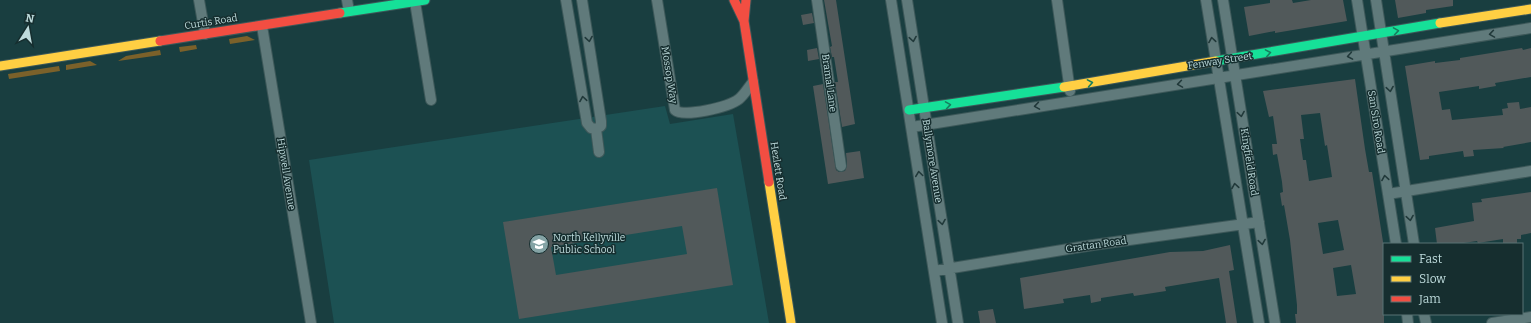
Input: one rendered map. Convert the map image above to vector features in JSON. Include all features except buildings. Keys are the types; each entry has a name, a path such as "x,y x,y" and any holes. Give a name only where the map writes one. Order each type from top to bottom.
{"street":[{"path":"200,0 205,34"},
{"path":"347,0 349,11"},
{"path":"566,0 587,123 591,128 596,129 601,126 601,121 582,0"},
{"name":"Mossop Way","path":"657,0 675,110 685,113 711,109 733,103 740,99 753,82"},
{"name":"Hezlett Road","path":"734,0 744,21"},
{"name":"Hezlett Road","path":"746,0 744,21 791,323"},
{"name":"Bramal Lane","path":"817,0 842,166"},
{"name":"Ballymore Avenue","path":"891,0 942,323"},
{"name":"Ballymore Avenue","path":"907,0 958,323"},
{"path":"1057,0 1071,101"},
{"name":"Kingfield Road","path":"1206,0 1259,323"},
{"name":"Kingfield Road","path":"1223,0 1275,323"},
{"name":"San Siro Road","path":"1357,0 1396,243"},
{"name":"San Siro Road","path":"1376,0 1414,243"},
{"path":"420,1 431,100"},
{"name":"Curtis Road","path":"0,66 420,1"},
{"name":"Fenway Street","path":"909,110 1070,86 1362,36 1531,9"},
{"name":"Hipwell Avenue","path":"262,26 311,323"},
{"name":"Fenway Street","path":"912,126 1218,78 1365,53 1531,28"},
{"path":"596,129 599,152"},
{"path":"1388,194 1531,171"},
{"name":"Grattan Road","path":"934,271 1093,245 1259,222"},
{"path":"1492,323 1531,317"}],"shaded area":[{"path":"247,36 255,40 230,44 229,39"},
{"path":"196,45 197,49 180,52 179,47"},
{"path":"160,50 161,55 118,61 126,56"},
{"path":"90,61 97,65 66,70 66,65"},
{"path":"59,66 60,71 9,79 8,74"},
{"name":"North Kellyville Public School","path":"665,106 670,124 733,114 769,323 334,323 309,160"}],"traffic: fast":[{"path":"340,13 425,0"},
{"path":"1216,61 1440,23"},
{"path":"909,110 1064,87"}],"traffic: slow":[{"path":"1440,23 1531,9"},
{"path":"0,66 160,41"},
{"path":"1064,87 1216,61"},
{"path":"769,182 791,323"}],"traffic: jam":[{"path":"734,0 744,21"},
{"path":"746,0 744,21 769,182"},
{"path":"160,41 340,13"}],"place":[{"name":"North Kellyville Public School","path":"539,244"}]}
